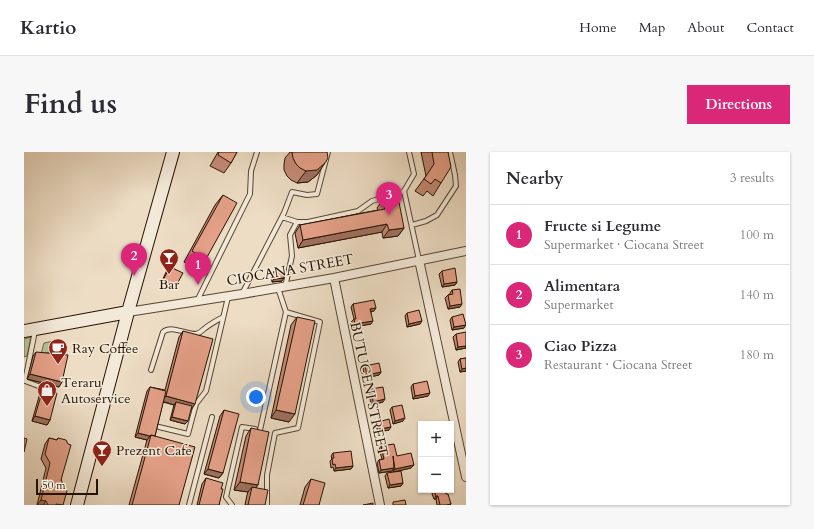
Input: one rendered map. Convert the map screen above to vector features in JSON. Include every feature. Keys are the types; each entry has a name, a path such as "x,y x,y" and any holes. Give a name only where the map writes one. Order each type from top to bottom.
{"main road":[{"path":"76,505 173,152"},
{"name":"CIOCANA STREET","path":"30,330 128,312"}],"street":[{"name":"CIOCANA STREET","path":"128,312 281,288 466,251"},
{"path":"420,260 466,477"},
{"name":"BUTUCENI STREET","path":"334,278 380,505"}],"lane":[{"path":"197,301 250,194 251,172 257,152"},
{"path":"242,294 282,217 292,192 307,195 317,194 328,152"},
{"path":"282,217 297,222 308,222 358,212 372,201 404,191 414,174 409,152"},
{"path":"412,225 426,221 436,215 456,186 450,152"},
{"path":"404,191 420,260"},
{"path":"260,430 286,312 281,288 292,256 290,235 297,222"},
{"path":"159,427 188,434 196,404 206,391 228,297"},
{"path":"232,505 226,497 242,427 275,433 298,428 320,322 286,312"},
{"path":"151,370 163,332 172,329 196,334 201,332 211,323 223,317"},
{"path":"30,330 25,381 41,387"},
{"path":"189,505 212,417"},
{"path":"267,505 267,475 275,433"}],"green space":[{"path":"31,337 27,356 24,357 24,339"},
{"path":"54,341 59,350 41,354 44,343"}],"building":[{"path":"219,152 237,152 231,163 218,155"},
{"path":"292,152 327,152 328,158 317,170 306,171 296,164"},
{"path":"432,152 448,152 451,167 441,183 435,179 431,184 424,179 434,164"},
{"path":"223,195 237,203 206,259 192,251"},
{"path":"398,197 404,228 389,230 387,224 303,240 300,225 385,209 383,200"},
{"path":"170,267 183,273 176,286 163,280"},
{"path":"455,268 457,282 444,284 442,271"},
{"path":"283,271 284,278 274,279 273,272"},
{"path":"460,289 462,304 450,306 448,295 453,294 452,290"},
{"path":"374,300 376,308 370,309 373,321 355,324 354,319 356,319 353,304"},
{"path":"419,310 422,321 409,324 407,313"},
{"path":"463,314 466,325 454,327 452,317"},
{"path":"297,317 315,321 295,414 276,410"},
{"path":"183,331 213,339 195,404 166,396"},
{"path":"466,332 466,346 458,347 456,334"},
{"path":"36,352 68,355 62,382 30,374"},
{"path":"466,358 466,368 462,369 460,359"},
{"path":"379,363 381,372 367,375 365,366"},
{"path":"427,381 430,393 415,396 413,384"},
{"path":"150,387 166,391 155,436 138,433"},
{"path":"383,387 385,399 373,402 371,389"},
{"path":"43,389 57,393 50,420 35,416"},
{"path":"176,402 192,406 188,421 172,417"},
{"path":"402,405 405,418 395,421 392,407"},
{"path":"224,410 239,414 223,473 208,469"},
{"path":"389,419 391,427 380,429 378,422"},
{"path":"251,428 269,432 258,485 240,482"},
{"path":"151,435 195,447 179,505 132,505"},
{"path":"24,438 27,439 24,452"},
{"path":"49,438 66,440 68,444 71,445 61,480 67,491 63,505 48,505 46,501 41,500 50,463 45,454"},
{"path":"394,444 397,456 411,453 414,465 395,469 393,456 394,468 381,470 379,460 384,459 381,446"},
{"path":"351,451 353,466 336,468 335,464 333,465 333,453"},
{"path":"401,471 403,483 390,485 387,473"},
{"path":"206,478 223,483 219,505 199,505"},
{"path":"311,479 325,483 319,505 303,505"},
{"path":"252,487 268,490 265,505 248,505"},
{"path":"435,493 448,494 451,504 440,505 438,496 436,496"},
{"path":"405,500 406,505 393,505 393,502"}],"place":[{"name":"Ciao Pizza","path":"389,215"},
{"name":"Bar","path":"169,275"},
{"name":"Alimentara","path":"134,276"},
{"name":"Fructe si Legume","path":"198,285"},
{"name":"Ray Coffee","path":"58,365"},
{"name":"Teraru Autoservice","path":"47,407"},
{"name":"Prezent Cafe","path":"102,467"}]}
